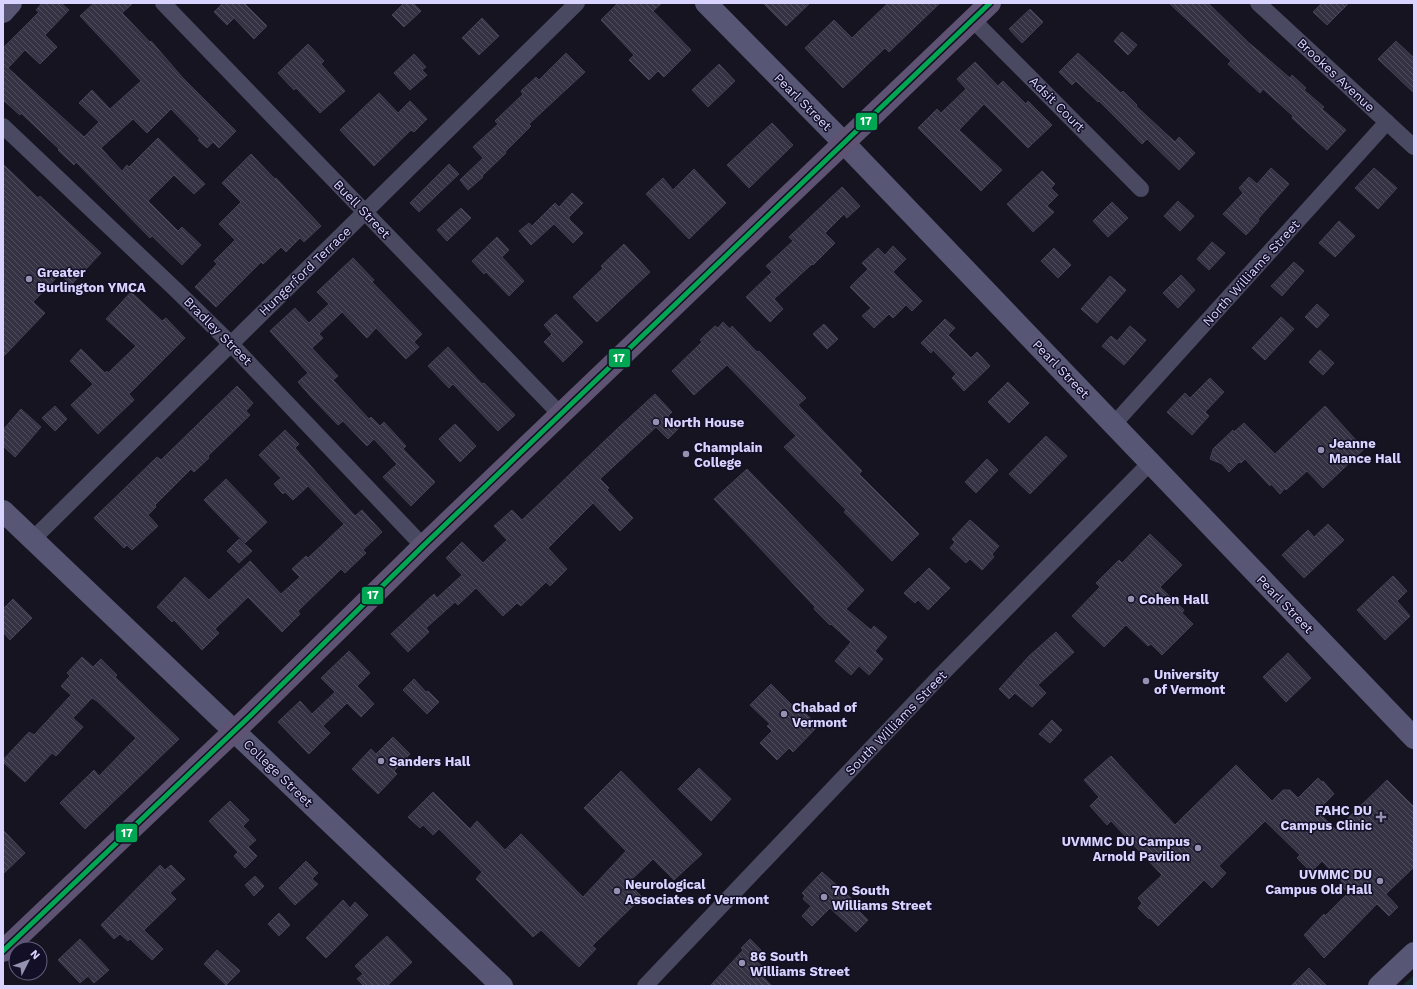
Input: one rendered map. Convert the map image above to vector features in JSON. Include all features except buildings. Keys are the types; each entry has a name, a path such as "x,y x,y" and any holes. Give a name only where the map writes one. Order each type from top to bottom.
{"main road":[{"path":"3,12 11,3"},
{"name":"Pearl Street","path":"706,3 844,143 1414,738"},
{"path":"3,951 234,731 560,415 990,3"},
{"name":"College Street","path":"3,510 502,986"},
{"path":"1379,986 1414,953"}],"street":[{"name":"Buell Street","path":"163,3 560,415"},
{"name":"Hungerford Terrace","path":"33,539 577,3"},
{"name":"Brookes Avenue","path":"1258,3 1414,147"},
{"name":"Adsit Court","path":"973,20 1141,189"},
{"name":"North Williams Street","path":"1114,424 1387,122"},
{"name":"Bradley Street","path":"3,126 166,280 230,344 424,546"},
{"name":"South Williams Street","path":"645,986 940,676 1150,463"}],"green space":[{"path":"1414,975 1414,986 1402,986"}],"transit line":[{"name":"17","path":"3,951 251,715 423,546 990,3"}],"place":[{"name":"Greater Burlington YMCA","path":"29,279"},
{"name":"North House","path":"656,422"},
{"name":"Jeanne Mance Hall","path":"1321,450"},
{"name":"Champlain College","path":"686,454"},
{"name":"Cohen Hall","path":"1131,599"},
{"name":"University of Vermont","path":"1146,681"},
{"name":"Chabad of Vermont","path":"784,714"},
{"name":"Sanders Hall","path":"381,761"},
{"name":"FAHC DU Campus Clinic","path":"1381,817"},
{"name":"UVMMC DU Campus Arnold Pavilion","path":"1198,848"},
{"name":"UVMMC DU Campus Old Hall","path":"1380,881"},
{"name":"Neurological Associates of Vermont","path":"617,891"},
{"name":"70 South Williams Street","path":"824,897"},
{"name":"86 South Williams Street","path":"742,963"}]}
